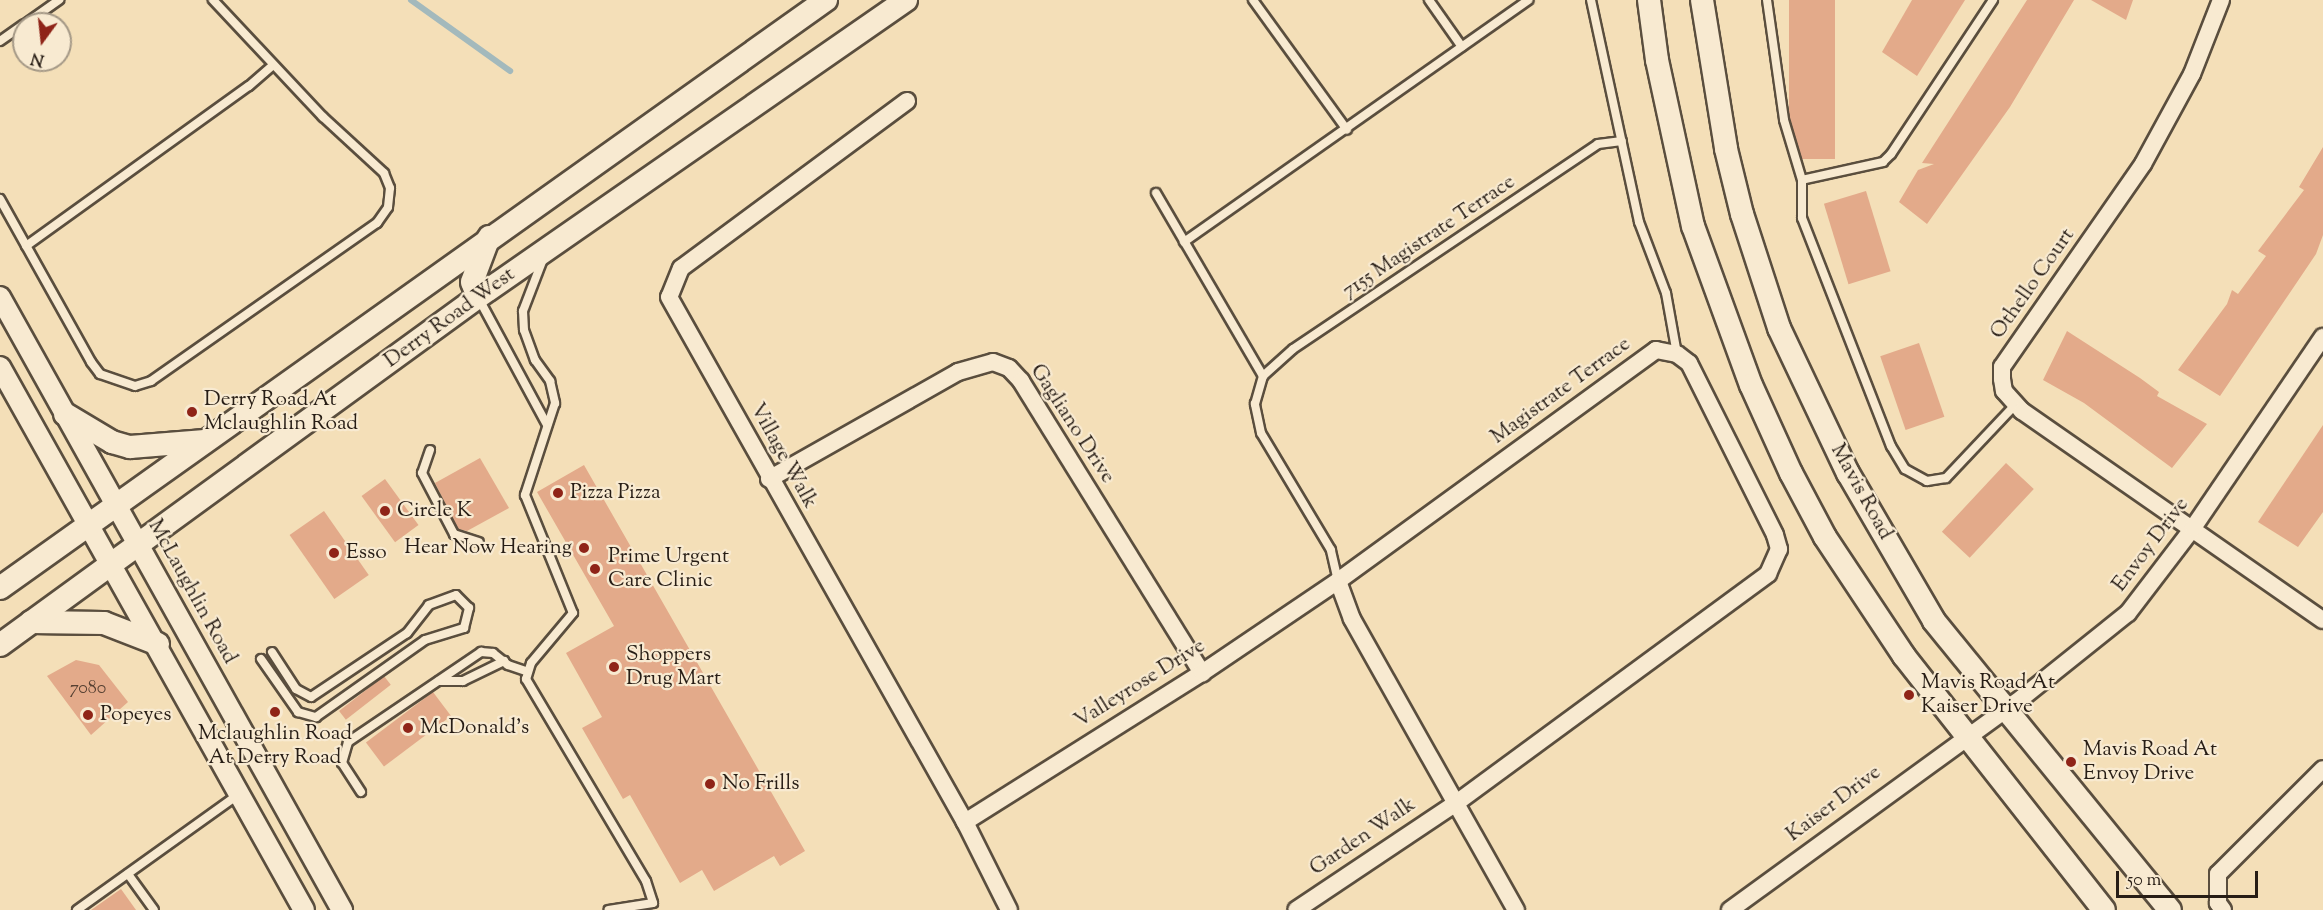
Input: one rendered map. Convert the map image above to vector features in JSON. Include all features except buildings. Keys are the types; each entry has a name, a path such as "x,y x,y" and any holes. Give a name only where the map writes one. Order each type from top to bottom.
{"main road":[{"name":"Derry Road West","path":"0,588 209,441 489,236 826,0"},
{"path":"1649,0 1659,71 1693,226 1751,385 1825,537 1904,656 2104,910"},
{"name":"Mavis Road","path":"1702,0 1726,149 1779,328 1848,473 1934,621 2170,910"},
{"name":"Derry Road West","path":"0,645 113,565 478,297 900,2"},
{"path":"478,297 472,282 489,236"},
{"path":"65,414 112,442 130,447 209,441"},
{"path":"31,622 104,623 158,644"}],"street":[{"name":"Othello Court","path":"2221,0 2192,74 2143,164 2002,367 2004,391 2016,404 2323,620"},
{"name":"Village Walk","path":"907,101 690,261 673,280 669,297 769,479 965,822 1009,910"},
{"name":"McLaughlin Road","path":"0,297 342,910"},
{"name":"Envoy Drive","path":"1967,736 2006,709 2128,613 2193,528 2323,337"},
{"name":"Magistrate Terrace","path":"1338,581 1656,350 1677,354"},
{"path":"1456,803 1768,574 1775,561 1775,535 1689,363 1677,354"},
{"name":"Gagliano Drive","path":"769,479 958,372 993,362 1009,368 1022,381 1202,673"},
{"path":"0,367 158,644 304,910"},
{"path":"1338,581 1352,619 1516,910"},
{"name":"Valleyrose Drive","path":"965,822 1202,673 1338,581"},
{"name":"Kaiser Drive","path":"1730,910 1967,736"},
{"path":"2223,910 2218,903 2218,874 2323,769"},
{"name":"Garden Walk","path":"1296,910 1456,803"}],"lane":[{"path":"42,12 59,0"},
{"path":"0,199 91,362 100,374 135,386 152,381 377,223 388,207 390,188 384,173 273,64 213,0"},
{"path":"1253,0 1347,130"},
{"path":"1429,0 1462,47"},
{"path":"1184,242 1347,130 1528,0"},
{"path":"1591,0 1639,222 1666,293 1677,354"},
{"path":"1767,0 1784,120 1802,180 1802,218 1830,298 1890,446 1905,469 1927,481 1946,478 2016,404"},
{"path":"1802,180 1882,162 1891,154 1993,0"},
{"path":"26,246 249,86 273,64"},
{"name":"7155 Magistrate Terrace","path":"1263,376 1293,349 1598,144 1622,141"},
{"path":"1156,193 1263,376 1255,404 1261,433 1331,550 1338,581"},
{"path":"547,249 523,311 528,345 550,381 555,403 525,495 573,613 528,672 526,680 645,881 653,903 609,910"},
{"path":"478,297 547,425"},
{"path":"430,450 422,473 454,534 479,542"},
{"path":"261,659 298,712 316,717 425,640 464,628 469,608 456,595 429,605 407,633 311,697 296,689 272,652"},
{"path":"361,792 342,763 342,750 481,652 493,652 504,661 528,672"},
{"path":"439,681 463,681 504,661"},
{"path":"77,910 239,794"},
{"path":"128,874 154,910"}],"waterway":[{"path":"411,0 510,71"}],"place":[{"name":"Derry Road At Mclaughlin Road","path":"192,412"},
{"name":"Pizza Pizza","path":"558,493"},
{"name":"Circle K","path":"385,511"},
{"name":"Hear Now Hearing","path":"584,548"},
{"name":"Esso","path":"334,553"},
{"name":"Prime Urgent Care Clinic","path":"595,569"},
{"name":"Shoppers Drug Mart","path":"614,667"},
{"name":"Mavis Road At Kaiser Drive","path":"1909,695"},
{"name":"Mclaughlin Road At Derry Road","path":"275,712"},
{"name":"Popeyes","path":"88,715"},
{"name":"McDonald's","path":"408,728"},
{"name":"Mavis Road At Envoy Drive","path":"2071,762"},
{"name":"No Frills","path":"710,784"}]}
